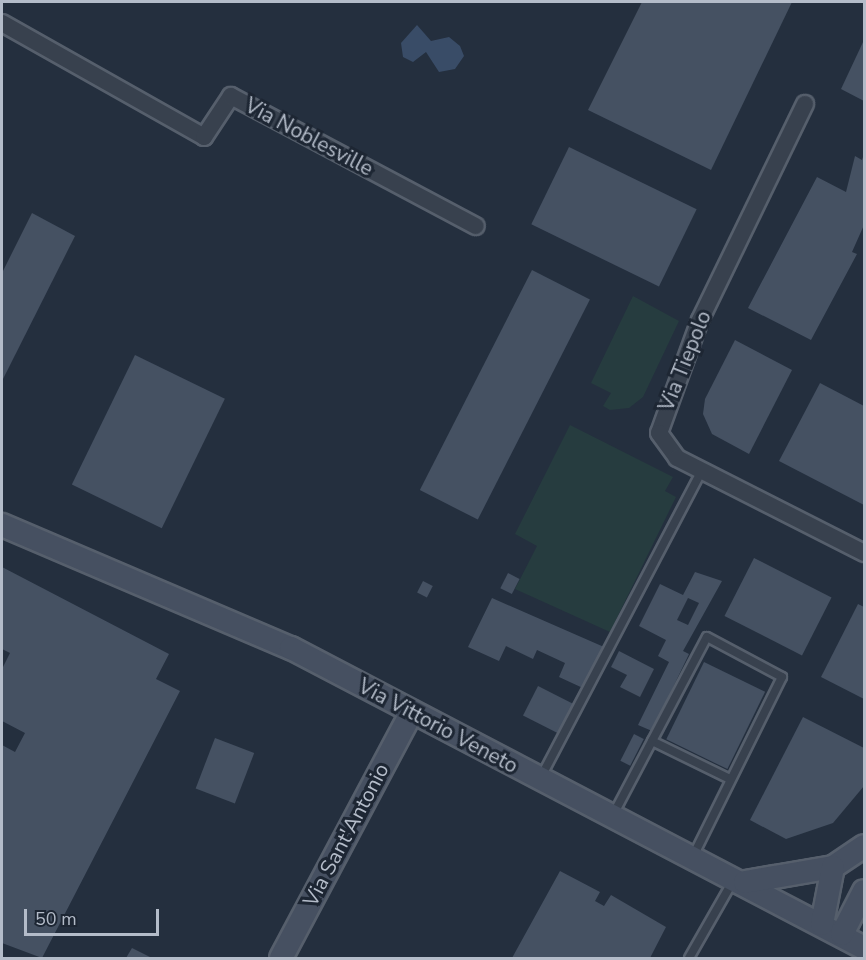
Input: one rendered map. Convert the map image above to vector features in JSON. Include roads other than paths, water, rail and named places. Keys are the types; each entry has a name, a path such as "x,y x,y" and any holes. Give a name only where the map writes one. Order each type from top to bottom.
{"main road":[{"name":"Via Vittorio Veneto","path":"2,525 291,648 612,818 739,880 864,948"},
{"name":"Via Sant'Antonio","path":"281,958 412,712"},
{"path":"739,880 833,867 864,846"},
{"path":"832,929 833,867"},
{"path":"832,929 864,891"}],"street":[{"name":"Via Noblesville","path":"2,23 204,137 231,96 476,226"},
{"name":"Via Tiepolo","path":"806,104 668,396 659,433 677,458 864,554"}],"lane":[{"path":"540,780 702,471"},
{"path":"612,818 707,637 782,677 692,858"},
{"path":"652,741 730,779"},
{"path":"688,958 739,880"}],"water":[{"path":"417,25 431,41 449,37 460,46 464,56 455,69 439,72 426,52 413,62 403,57 401,43"}]}
